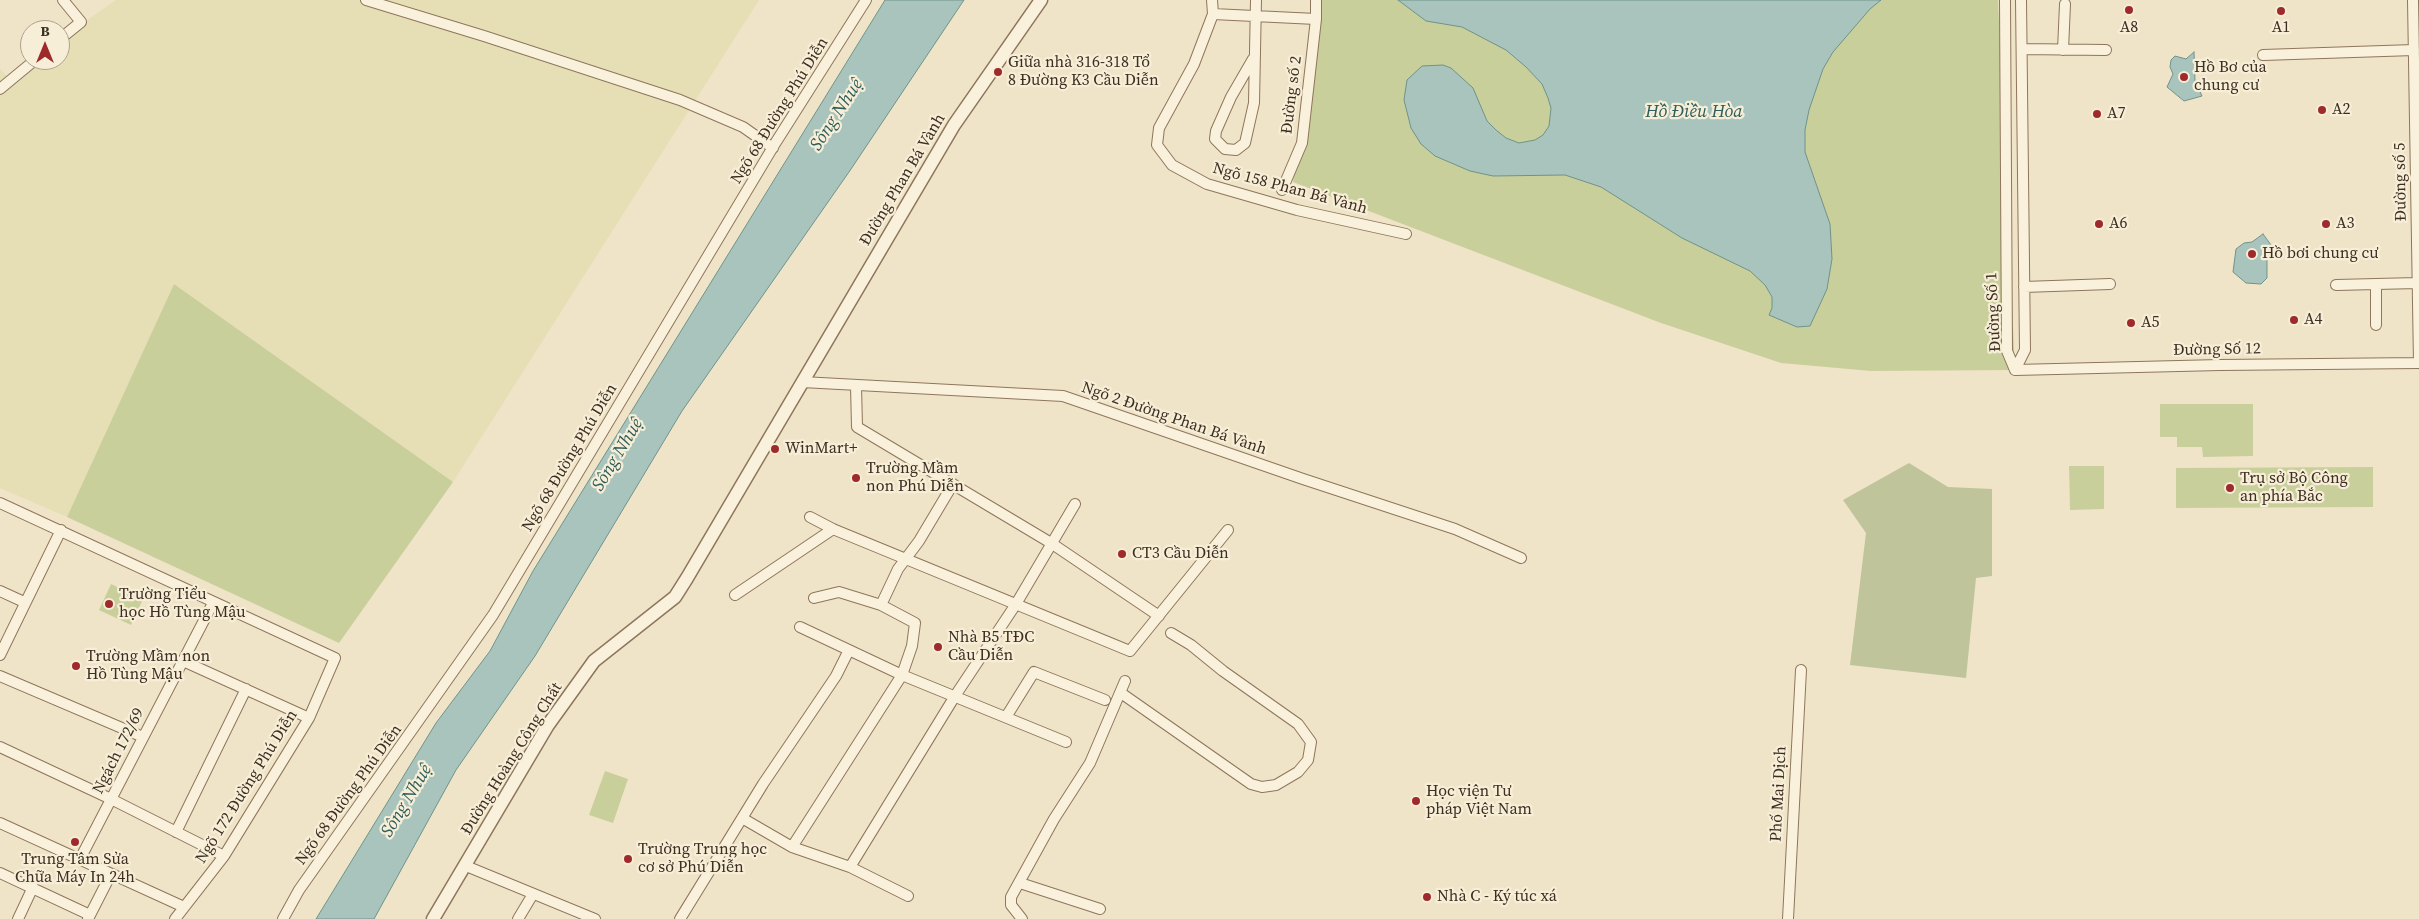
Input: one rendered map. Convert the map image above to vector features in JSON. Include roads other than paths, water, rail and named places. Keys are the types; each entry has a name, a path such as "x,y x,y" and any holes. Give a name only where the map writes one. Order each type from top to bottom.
{"street":[{"path":"63,0 81,22 70,31"},
{"path":"366,0 484,36 680,100 743,127 773,148"},
{"name":"Ngõ 68 Đường Phú Diễn","path":"283,919 299,890 493,616 773,148 866,0"},
{"name":"Đường Phan Bá Vành","path":"802,382 954,125 1041,0"},
{"name":"Ngõ 158 Phan Bá Vành","path":"1212,0 1213,14 1194,64 1159,128 1157,145 1172,165 1207,184 1297,210 1406,234"},
{"path":"1253,59 1231,97 1216,131 1214,139 1226,149 1236,150 1245,143 1254,103 1253,59 1256,0"},
{"name":"Đường số 2","path":"1282,190 1302,143 1316,19 1316,0"},
{"name":"Đường Số 1","path":"2005,0 2008,350 2015,370"},
{"name":"Đường Số 1","path":"2015,370 2024,350 2021,0"},
{"name":"Đường số 5","path":"2413,0 2419,363"},
{"path":"2063,50 2064,4"},
{"path":"1213,14 1316,19"},
{"path":"2022,49 2106,50"},
{"path":"2263,54 2414,50"},
{"path":"0,89 23,70"},
{"path":"2336,285 2418,283"},
{"path":"2024,287 2110,284"},
{"path":"2376,284 2376,325"},
{"name":"Đường Số 12","path":"2015,370 2419,363"},
{"name":"Ngõ 2 Đường Phan Bá Vành","path":"802,382 856,386 905,386 1063,396 1455,529 1521,558"},
{"name":"Đường Hoàng Công Chất","path":"433,919 548,725 594,661 674,597 802,382"},
{"path":"856,386 857,427 1051,543 1159,616"},
{"path":"881,605 898,569 919,542 953,484"},
{"path":"0,503 213,603"},
{"path":"850,867 955,696 1016,604 1075,504"},
{"path":"810,517 833,529 1130,652 1228,530"},
{"path":"735,595 833,529"},
{"path":"0,655 24,602 61,530"},
{"path":"0,591 24,602"},
{"path":"792,847 902,675 912,646 915,624 881,605 839,592 814,598"},
{"name":"Ngõ 172 Đường Phú Diễn","path":"175,919 224,856 308,718 335,658 213,603"},
{"name":"Ngách 172/69","path":"80,859 213,603"},
{"path":"800,627 902,675 1066,742"},
{"path":"1121,693 1250,784 1262,787 1276,784 1298,772 1308,760 1311,742 1298,724 1223,671 1191,645 1171,633"},
{"path":"680,919 742,818 800,733 850,650"},
{"path":"183,661 308,718"},
{"name":"Phố Mai Dịch","path":"1788,919 1802,670"},
{"path":"1006,717 1034,672 1105,700"},
{"path":"0,676 143,737"},
{"path":"1022,919 1011,905 1011,897 1054,819 1090,764 1125,681"},
{"path":"176,832 246,689"},
{"path":"0,747 111,799 224,856"},
{"path":"742,818 792,847 850,867 908,896"},
{"path":"0,823 184,907"},
{"path":"466,866 595,919"},
{"path":"0,873 33,887 89,917 111,874"},
{"path":"1020,883 1100,909"},
{"path":"18,919 33,887"},
{"path":"518,919 533,894"}],"water":[{"name":"Sông Nhuệ","path":"885,0 964,0 849,172 682,411 535,656 456,770 374,919 316,919 436,723 490,651 533,571"},
{"name":"Hồ Điều Hòa","path":"1398,0 1881,0 1870,9 1833,52 1823,69 1809,110 1805,130 1805,152 1830,224 1832,259 1827,289 1810,326 1797,327 1769,315 1772,308 1772,297 1765,285 1750,271 1682,238 1601,187 1565,175 1493,176 1470,171 1435,156 1421,144 1411,128 1404,100 1407,80 1422,66 1443,65 1451,68 1473,88 1487,121 1506,138 1519,143 1535,140 1543,135 1549,126 1551,108 1542,84 1506,50 1462,27 1426,21"},
{"name":"Hồ Bơ của chung cư","path":"2194,52 2195,81 2202,96 2184,101 2167,87 2173,74 2170,67 2171,60 2175,56 2186,59"},
{"name":"Hồ bơi chung cư","path":"2263,234 2271,245 2267,260 2267,278 2261,284 2246,283 2233,272 2236,249 2244,243 2252,242"}],"place":[{"name":"A8","path":"2129,10"},
{"name":"A1","path":"2281,11"},
{"name":"Giữa nhà 316-318 Tổ 8 Đường K3 Cầu Diễn","path":"998,72"},
{"name":"Hồ Bơ của chung cư","path":"2184,77"},
{"name":"A2","path":"2322,110"},
{"name":"A7","path":"2097,114"},
{"name":"A6","path":"2099,224"},
{"name":"A3","path":"2326,224"},
{"name":"Hồ bơi chung cư","path":"2252,254"},
{"name":"A4","path":"2294,320"},
{"name":"A5","path":"2131,323"},
{"name":"WinMart+","path":"775,449"},
{"name":"Trường Mầm non Phú Diễn","path":"856,478"},
{"name":"Trụ sở Bộ Công an phía Bắc","path":"2230,488"},
{"name":"CT3 Cầu Diễn","path":"1122,554"},
{"name":"Trường Tiểu học Hồ Tùng Mậu","path":"109,604"},
{"name":"Nhà B5 TĐC Cầu Diễn","path":"938,647"},
{"name":"Trường Mầm non Hồ Tùng Mậu","path":"76,666"},
{"name":"Học viện Tư pháp Việt Nam","path":"1416,801"},
{"name":"Trung Tâm Sửa Chữa Máy In 24h","path":"75,842"},
{"name":"Trường Trung học cơ sở Phú Diễn","path":"628,859"},
{"name":"Nhà C - Ký túc xá","path":"1427,897"}]}
